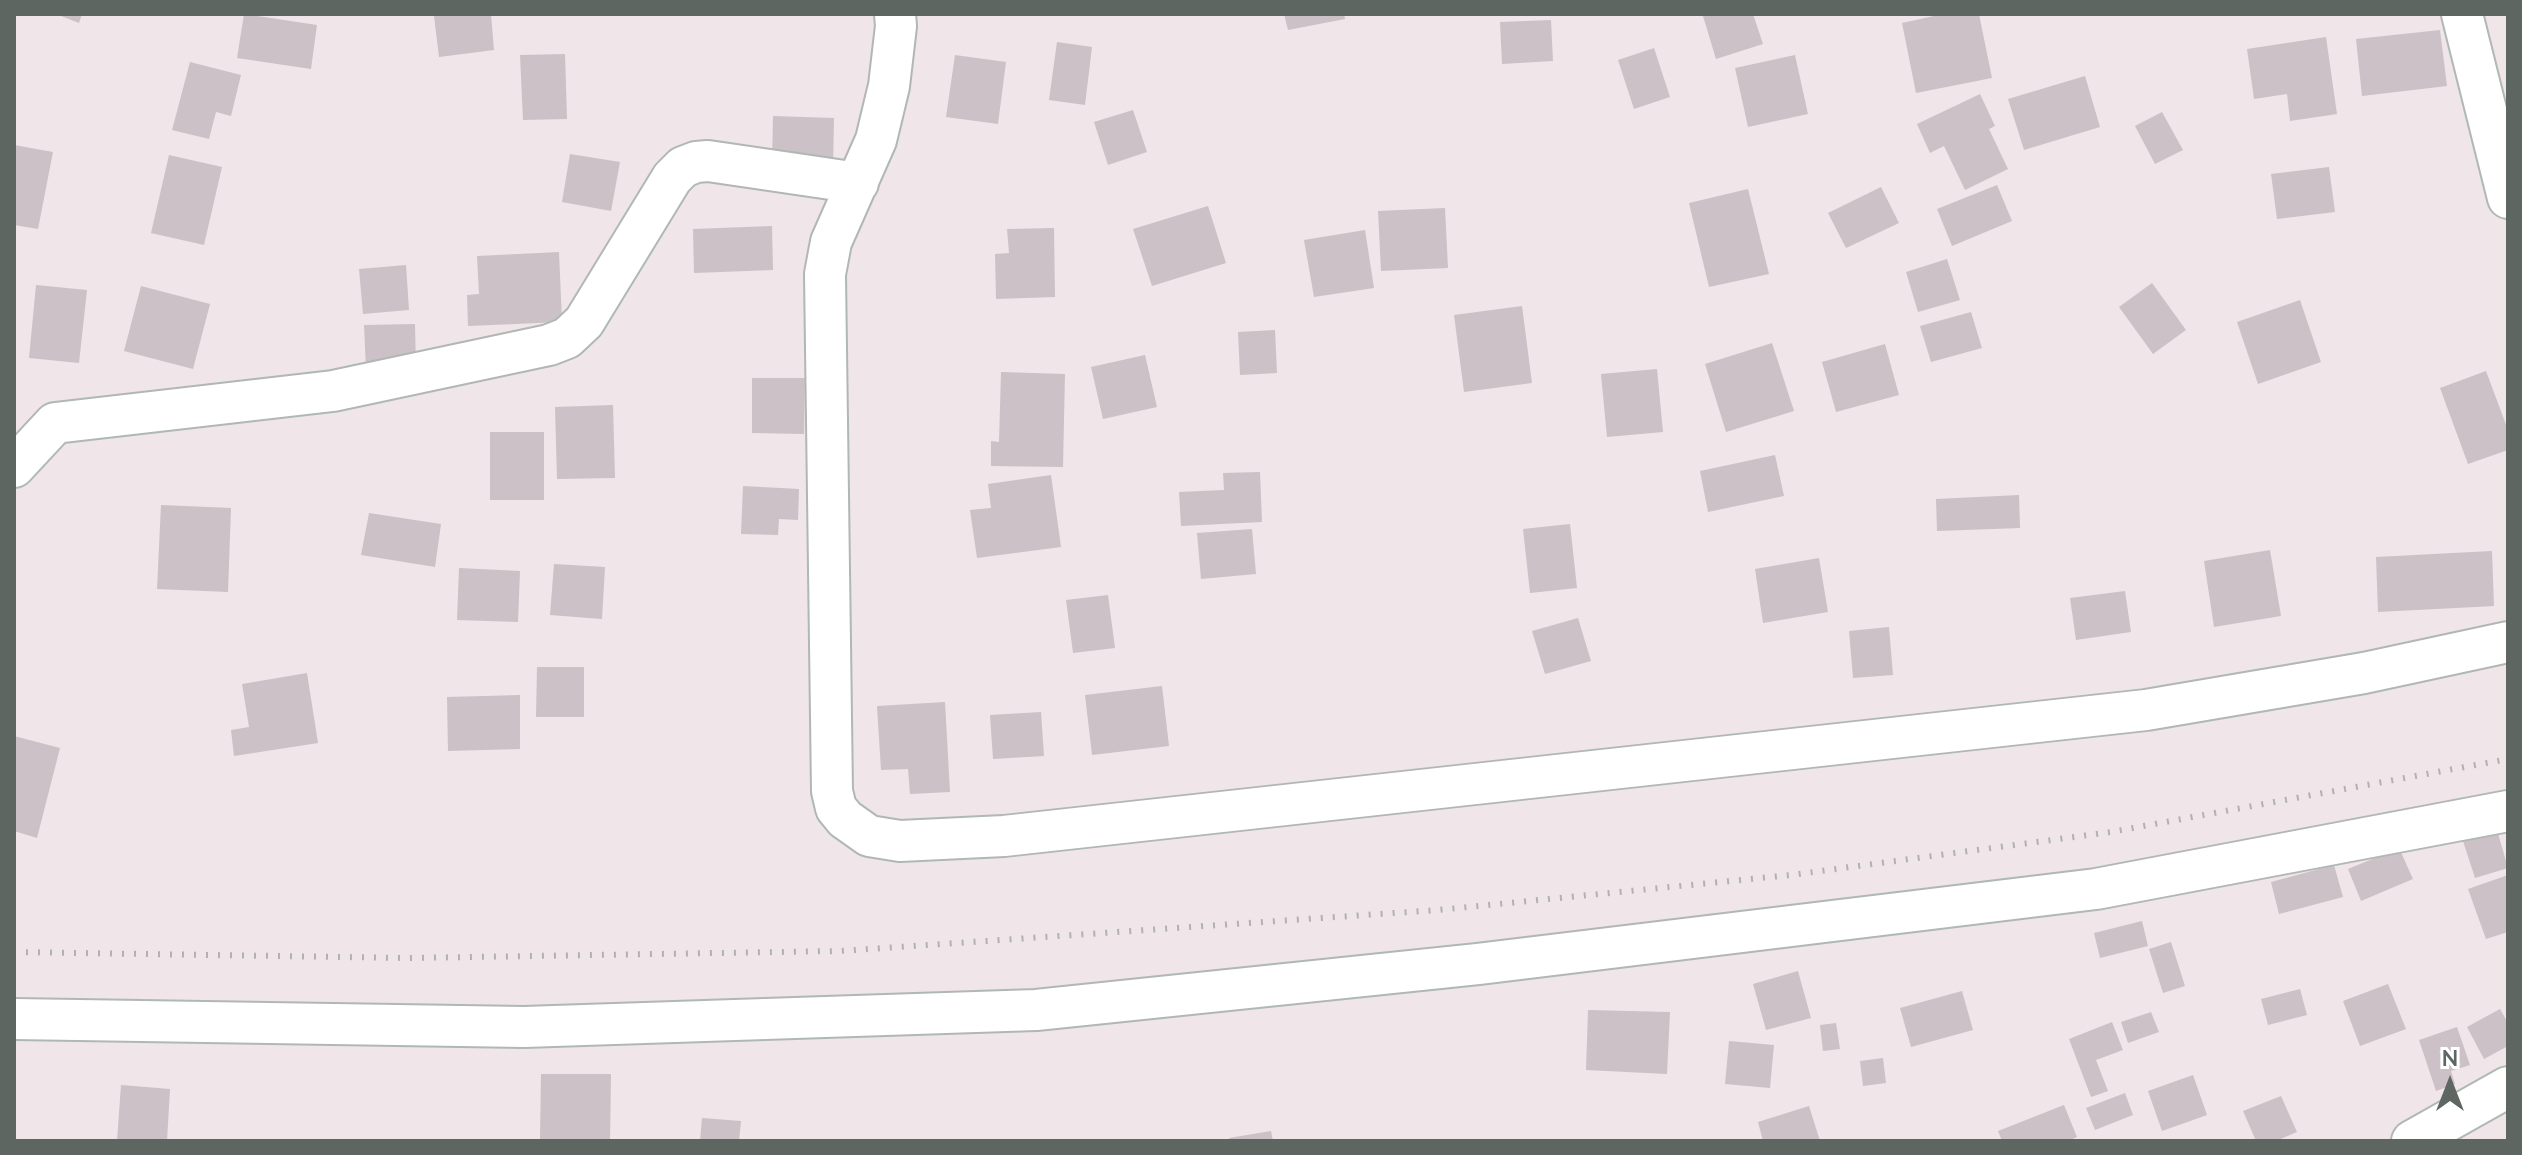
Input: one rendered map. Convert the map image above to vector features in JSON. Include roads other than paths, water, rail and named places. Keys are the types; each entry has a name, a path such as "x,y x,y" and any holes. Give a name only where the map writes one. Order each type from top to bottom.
{"street":[{"path":"895,14 889,86 876,140 831,242 825,274 832,791 836,808 845,819 869,836 900,841 1004,836 2146,710 2364,673 2508,642"},
{"path":"2462,14 2508,198"},
{"path":"14,467 55,423 333,391 549,345 567,338 584,322 672,178 683,167 696,162 708,161 858,183"},
{"path":"14,1019 524,1027 1036,1010 1478,964 2096,889 2508,811"},
{"path":"2412,1141 2508,1087"}],"railway":[{"path":"14,952 408,958 840,951 1438,910 1791,875 2111,832 2508,759"}]}
